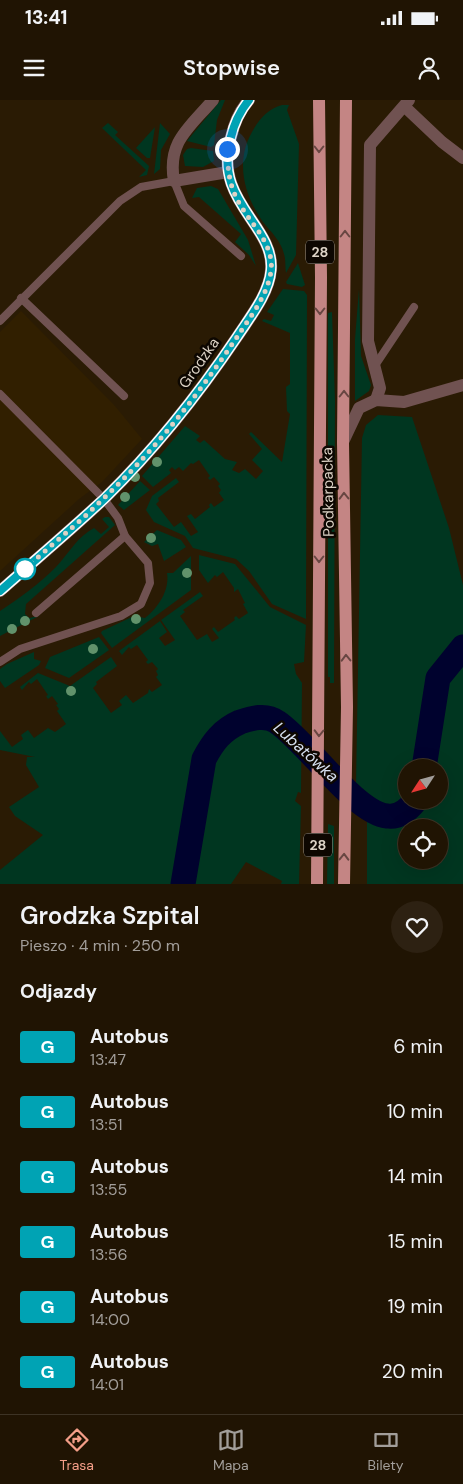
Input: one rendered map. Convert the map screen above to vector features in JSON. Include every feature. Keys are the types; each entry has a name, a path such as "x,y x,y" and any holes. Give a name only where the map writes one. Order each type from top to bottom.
{"main road":[{"name":"Podkarpacka","path":"317,884 319,100"},
{"name":"Podkarpacka","path":"344,884 347,707 343,442 346,100"}],"street":[{"path":"213,100 174,147 171,159 174,181 228,172"},
{"name":"Grodzka","path":"0,591 104,499 175,422 204,387 258,304 268,285 271,270 270,256 264,240 236,197 228,172 227,149 244,106 249,100"},
{"path":"376,400 380,388 368,341 370,145 407,104 442,142 463,158"},
{"path":"343,442 359,408 376,400 404,402 463,385"}],"lane":[{"path":"2,315 120,201 141,187 174,181 184,206 241,256"},
{"path":"21,298 124,396"},
{"path":"374,366 414,307"},
{"path":"0,394 104,499 118,518 126,536 148,563 150,582 141,604 121,616 20,649 0,662"},
{"path":"36,613 126,536"}],"shaded area":[{"path":"21,311 115,406 142,439 102,482 79,499 0,571 0,332"}],"green space":[{"path":"221,100 225,100 217,120 214,145 211,147 187,141"},
{"path":"282,105 289,105 287,110 299,144 296,255 286,273 283,249 256,212 247,190 243,167 247,143 255,127 268,112"},
{"path":"108,123 118,132 115,135 149,166 147,175 139,177 146,170 102,128"},
{"path":"160,123 170,134 161,150 160,169 154,174"},
{"path":"155,127 150,158 147,158 136,148"},
{"path":"187,149 213,151 214,161 203,167 185,166 183,155"},
{"path":"211,186 218,189 248,240 256,266 249,255 235,242 241,234 199,197 192,198 197,188"},
{"path":"298,263 305,285 302,287 287,284 286,282"},
{"path":"283,289 304,291 307,295 306,619 272,604 249,571 236,559 193,548 185,536 154,522 146,510 152,496 176,478 179,482 158,498 159,501 156,504 174,527 181,522 191,536 198,532 187,516 191,514 195,519 210,507 211,503 214,507 224,500 219,493 221,490 218,486 220,484 214,477 210,480 208,478 210,476 199,460 193,464 191,463 183,471 179,467 175,470 172,467 169,470 171,473 153,487 142,476 185,426 200,436 196,440 200,443 204,440 225,459 237,462 232,470 239,473 245,469 256,479 263,471 252,460 262,449 249,434 251,432 282,462 290,414 287,411 286,387 290,384 290,333 262,321 264,319 271,321 274,315 267,312"},
{"path":"359,289 361,356 371,385 369,391 355,401 355,339"},
{"path":"332,312 335,401 334,683 330,683 330,677 328,677 328,313"},
{"path":"378,415 412,417 449,528 463,585 463,884 367,884 367,819 356,785 362,438 366,425"},
{"path":"140,481 150,490 124,510 118,505"},
{"path":"109,517 115,525 26,604 25,614 29,618 39,616 0,636 0,611 50,573 88,532 94,528 101,534 109,527 102,519"},
{"path":"157,530 181,540 186,547 164,561 158,544 152,546 144,542"},
{"path":"199,555 235,564 270,607 306,625 304,662 294,664 296,674 302,683 301,793 298,792 295,801 301,806 299,884 281,884 282,881 246,862 231,884 0,884 0,870 43,835 15,816 9,807 39,787 26,765 27,757 35,757 0,750 0,731 12,747 23,739 21,735 28,730 34,738 48,728 55,732 66,724 57,711 59,709 56,705 58,704 52,696 48,699 46,696 48,695 37,679 31,684 29,682 22,690 20,687 38,673 70,686 111,657 117,666 96,682 97,684 93,688 111,713 122,705 119,701 126,695 133,703 148,693 149,689 152,692 162,685 156,677 158,669 152,662 148,664 146,662 148,660 137,645 131,649 129,647 122,655 119,651 160,621 167,632 159,638 165,646 175,640 161,620 200,592 203,596 183,610 185,612 180,616 197,640 207,634 212,642 219,638 212,629 214,627 218,632 235,620 236,616 239,619 248,613 238,589 234,592 234,588 223,572 217,577 215,575 208,583 199,570"},
{"path":"191,556 191,590 112,648 101,633 102,631 134,616 145,618 154,609 165,592 167,573 173,573"},
{"path":"99,637 109,650 69,678 45,668 50,657"},
{"path":"34,652 34,659 41,661 39,665 5,688 0,681 0,669"},
{"path":"328,824 334,826 334,884 327,884"}],"waterway":[{"name":"Lubatówka","path":"425,759 438,678 463,647"},
{"name":"Lubatówka","path":"183,884 204,759 219,737 240,722 264,717 277,722 289,731 360,803 374,812 387,816 396,816 408,809"}],"bus line":[{"name":"G","path":"0,591 104,499 175,422 204,387 258,304 268,285 271,270 270,256 264,240 236,197 228,172 227,149 234,126 249,100"}],"route":[{"path":"25,569 104,499 175,422 204,387 258,304 268,285 271,270 270,256 264,240 236,197 228,172 227,149"}]}
